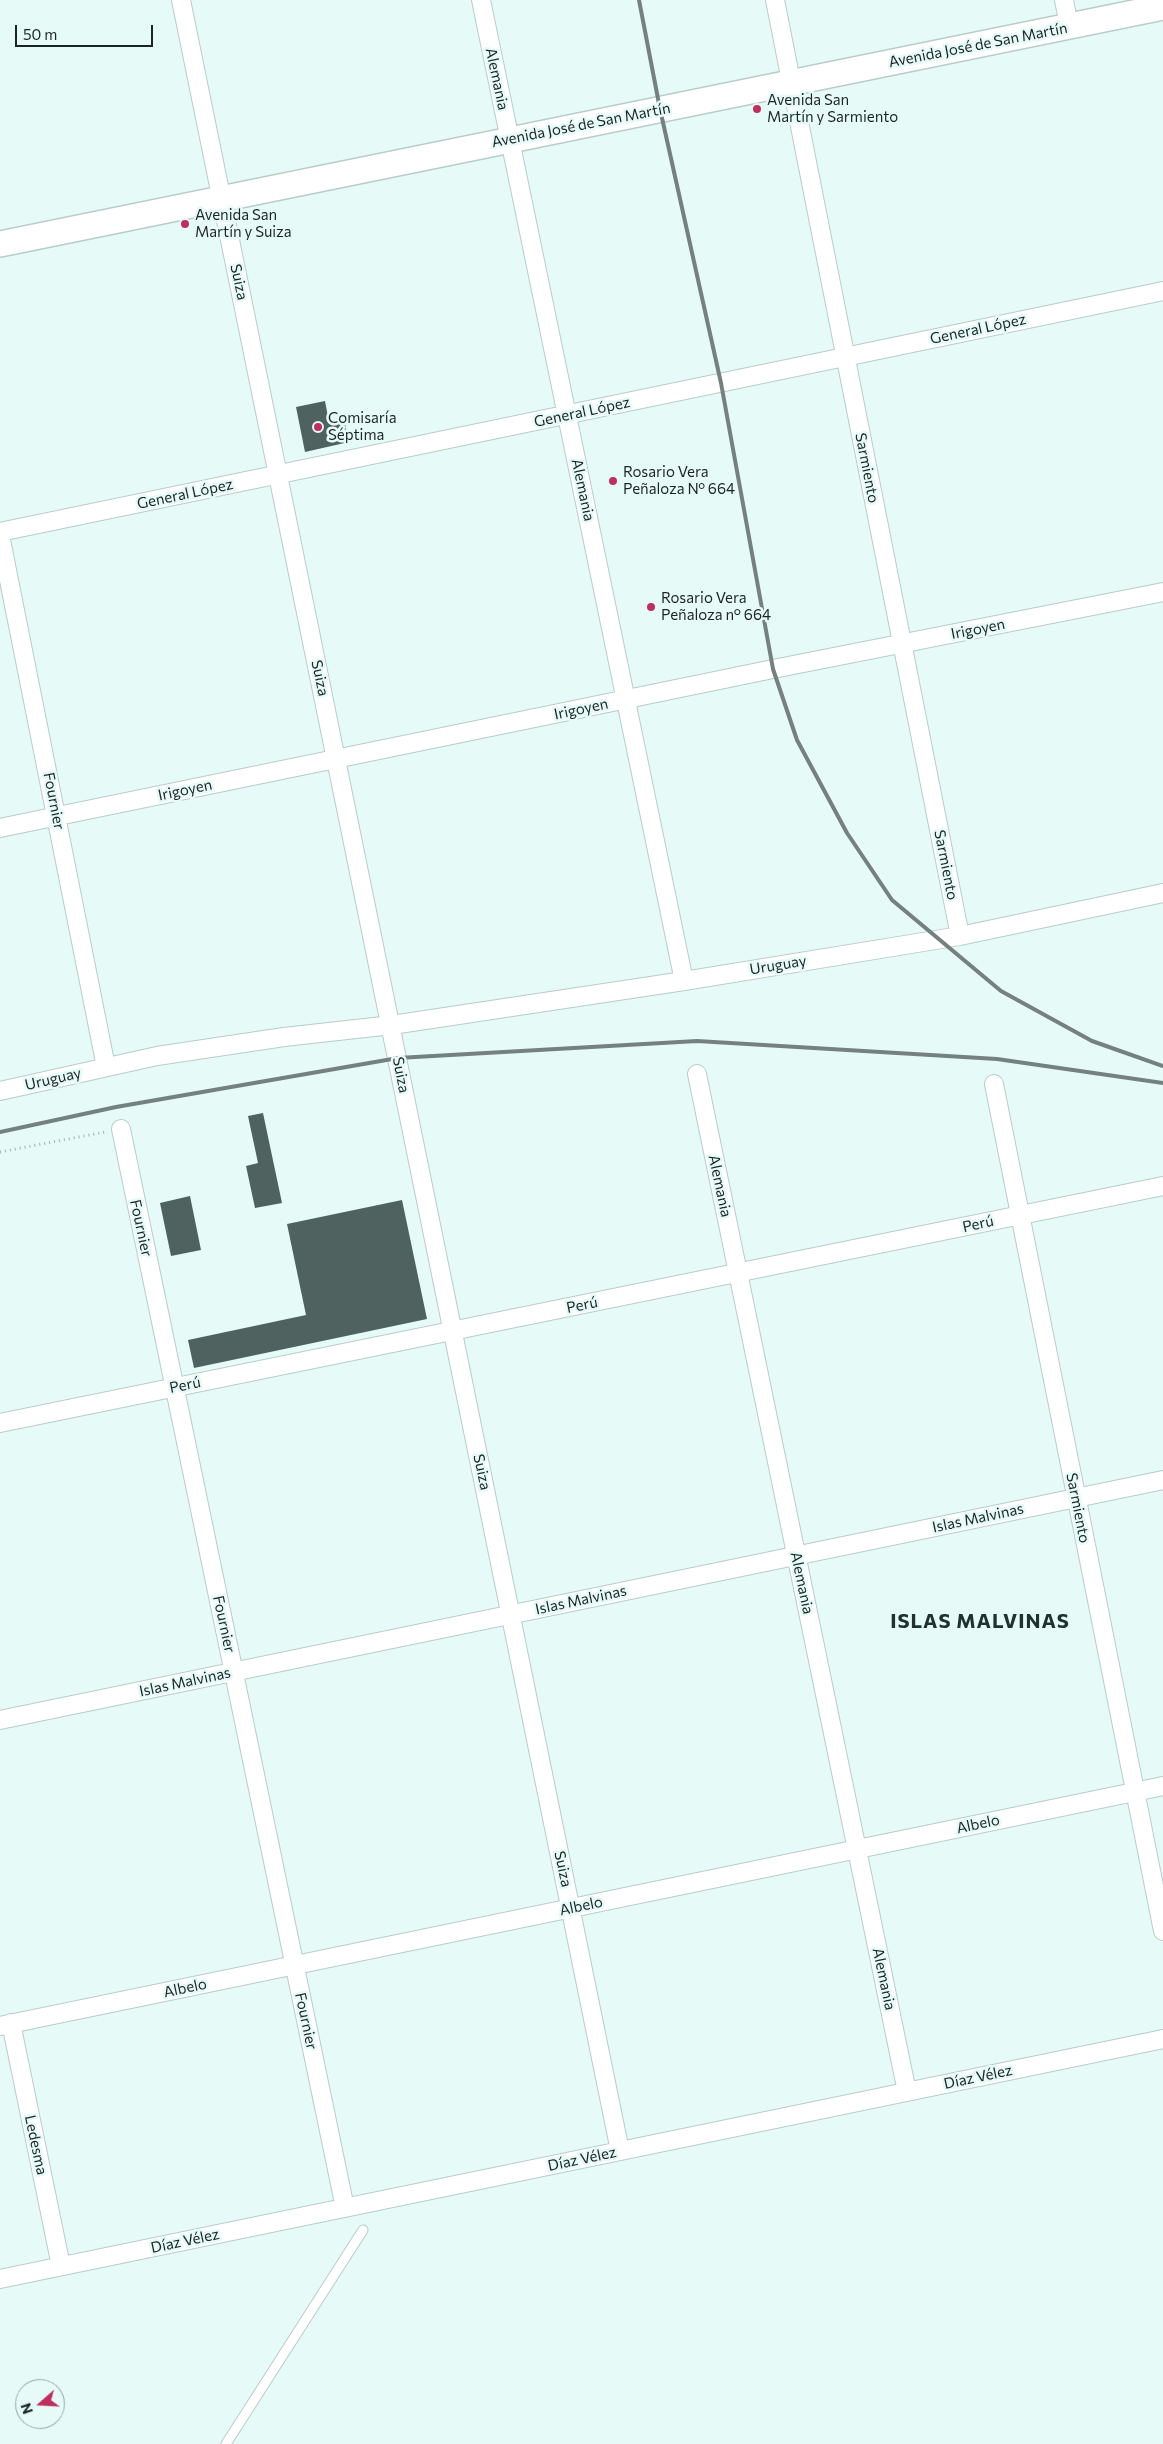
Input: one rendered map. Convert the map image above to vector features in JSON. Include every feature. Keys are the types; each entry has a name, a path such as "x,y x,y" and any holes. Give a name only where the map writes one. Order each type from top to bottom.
{"main road":[{"name":"Avenida José de San Martín","path":"0,244 1163,7"}],"street":[{"name":"Suiza","path":"181,0 392,1025 620,2150"},
{"name":"Alemania","path":"481,0 684,981"},
{"name":"Sarmiento","path":"775,0 960,936"},
{"path":"1064,0 1069,26"},
{"name":"General López","path":"0,534 1163,291"},
{"name":"Fournier","path":"0,534 106,1067"},
{"name":"Irigoyen","path":"0,828 1163,592"},
{"name":"Uruguay","path":"0,1091 157,1056 284,1037 392,1025 684,981 960,936 1163,893"},
{"name":"Alemania","path":"697,1074 907,2092"},
{"name":"Sarmiento","path":"994,1084 1163,1931"},
{"name":"Fournier","path":"121,1129 345,2208"},
{"name":"Perú","path":"0,1423 1163,1186"},
{"name":"Islas Malvinas","path":"0,1720 1163,1480"},
{"name":"Albelo","path":"5,2024 1163,1786"},
{"name":"Ledesma","path":"5,2024 61,2266"},
{"name":"Díaz Vélez","path":"0,2279 1163,2039"}],"lane":[{"path":"226,2444 363,2230"}],"path":[{"path":"0,1152 121,1129"}],"building":[{"path":"325,401 329,422 344,419 349,442 305,452 296,407"},
{"path":"263,1113 282,1203 255,1208 246,1166 258,1163 248,1116"},
{"path":"190,1196 201,1250 171,1256 160,1203"},
{"path":"402,1200 427,1319 194,1368 188,1340 306,1315 287,1224"}],"railway":[{"path":"639,0 660,109 721,383 773,669 797,740 847,833 892,900 1001,991 1092,1041 1163,1066"},
{"path":"0,1132 116,1107 398,1058 697,1041 997,1059 1163,1083"}],"place":[{"name":"Avenida San Martín y Sarmiento","path":"757,109"},
{"name":"Avenida San Martín y Suiza","path":"185,224"},
{"name":"Comisaría Séptima","path":"318,427"},
{"name":"Rosario Vera Peñaloza Nº 664","path":"613,481"},
{"name":"Rosario Vera Peñaloza n° 664","path":"651,607"}],"district":[{"name":"ISLAS MALVINAS","path":"980,1621"}]}
